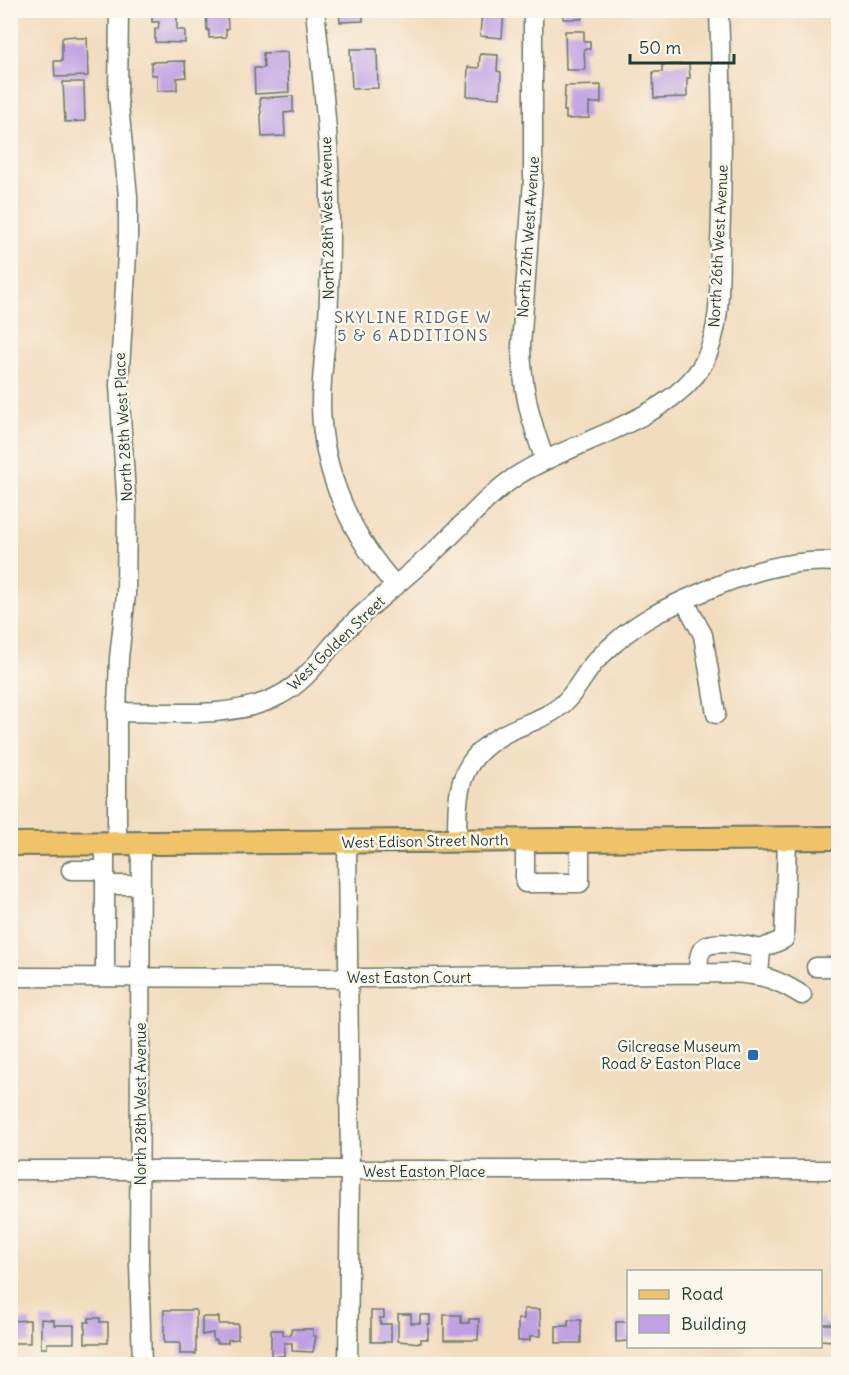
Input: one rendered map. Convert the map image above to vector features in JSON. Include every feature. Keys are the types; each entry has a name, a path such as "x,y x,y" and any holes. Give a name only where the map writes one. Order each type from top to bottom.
{"main road":[{"name":"West Edison Street North","path":"10,844 838,838"}],"street":[{"name":"North 28th West Place","path":"105,976 105,878 111,843 119,658 126,595 127,538 118,385 128,238 128,196 118,96 119,10"},
{"name":"North 28th West Avenue","path":"315,10 327,136 331,212 328,317 321,398 325,448 342,503 355,529 380,569 396,586"},
{"name":"North 27th West Avenue","path":"533,10 533,180 520,346 525,401 545,460"},
{"name":"North 26th West Avenue","path":"545,460 647,414 682,390 704,361 712,340 718,295 722,181 719,10"},
{"name":"West Golden Street","path":"117,712 244,710 280,696 310,673 353,622 396,586 496,492 514,478 545,460"},
{"path":"457,841 457,799 460,783 468,766 477,755 506,733 552,713 565,702 594,664 616,641 655,613 736,577 761,569 819,560 838,562"},
{"path":"684,600 702,635 716,714"},
{"path":"698,974 699,954 705,946 712,944 746,945 761,949 784,939 787,838"},
{"path":"525,840 525,883 580,883 580,839"},
{"path":"347,842 350,1171 348,1365"},
{"name":"North 28th West Avenue","path":"141,843 142,1365"},
{"path":"71,870 141,885"},
{"path":"759,975 761,949"},
{"path":"816,967 838,967"},
{"name":"West Easton Court","path":"10,977 349,977 731,973 759,975 775,979 802,995"},
{"name":"West Easton Place","path":"10,1170 838,1170"}],"building":[{"path":"152,10 177,10 177,30 185,30 185,43 155,42 155,29 158,29 159,22 152,22"},
{"path":"206,10 227,10 226,37 209,38"},
{"path":"339,10 369,10 369,13 363,13 363,21 340,22"},
{"path":"482,10 504,10 502,38 480,36"},
{"path":"563,10 582,10 582,19 563,19"},
{"path":"565,31 584,31 584,41 590,41 590,49 584,49 585,70 566,70"},
{"path":"76,36 76,38 87,38 88,76 55,77 54,61 62,61 62,39"},
{"path":"350,49 377,49 378,88 352,89"},
{"path":"287,52 289,92 255,94 254,68 264,68 263,53"},
{"path":"480,54 498,55 497,71 501,72 500,98 467,96 468,67 479,68"},
{"path":"185,61 186,77 177,78 177,90 157,91 157,75 151,75 151,62"},
{"path":"689,64 690,78 687,78 687,97 654,98 653,72 662,72 662,65"},
{"path":"63,82 84,82 85,121 65,122"},
{"path":"601,85 601,103 589,103 589,118 566,119 565,86"},
{"path":"293,96 293,112 284,113 285,136 262,137 260,98"},
{"path":"524,1309 540,1309 541,1336 530,1336 530,1340 518,1341 518,1319 524,1319"},
{"path":"164,1310 196,1310 196,1354 180,1354 180,1343 164,1343"},
{"path":"371,1311 384,1311 384,1318 380,1318 380,1324 391,1324 391,1342 371,1342"},
{"path":"398,1314 411,1314 411,1323 420,1323 420,1315 430,1315 428,1339 421,1339 421,1343 398,1341"},
{"path":"444,1315 461,1315 461,1323 469,1323 469,1319 479,1319 478,1340 444,1340"},
{"path":"202,1317 219,1317 219,1324 238,1324 238,1339 228,1340 228,1343 216,1343 216,1340 213,1340 213,1333 202,1335"},
{"path":"89,1318 100,1318 100,1322 108,1322 108,1343 85,1343 85,1322 89,1322"},
{"path":"41,1319 54,1320 54,1325 74,1325 74,1343 47,1343 47,1348 41,1348"},
{"path":"822,1319 823,1324 835,1324 834,1341 822,1340"},
{"path":"30,1320 30,1343 10,1343 10,1321"},
{"path":"568,1320 581,1320 581,1343 556,1343 556,1326 568,1326"},
{"path":"616,1322 627,1322 627,1341 616,1342"},
{"path":"291,1329 313,1329 313,1336 316,1336 313,1352 292,1351 292,1343 284,1343 284,1356 271,1356 271,1330 283,1330 283,1335 291,1335"}],"place":[{"name":"Gilcrease Museum Road & Easton Place","path":"753,1055"}],"district":[{"name":"SKYLINE RIDGE W 5 & 6 ADDITIONS","path":"413,326"}]}
